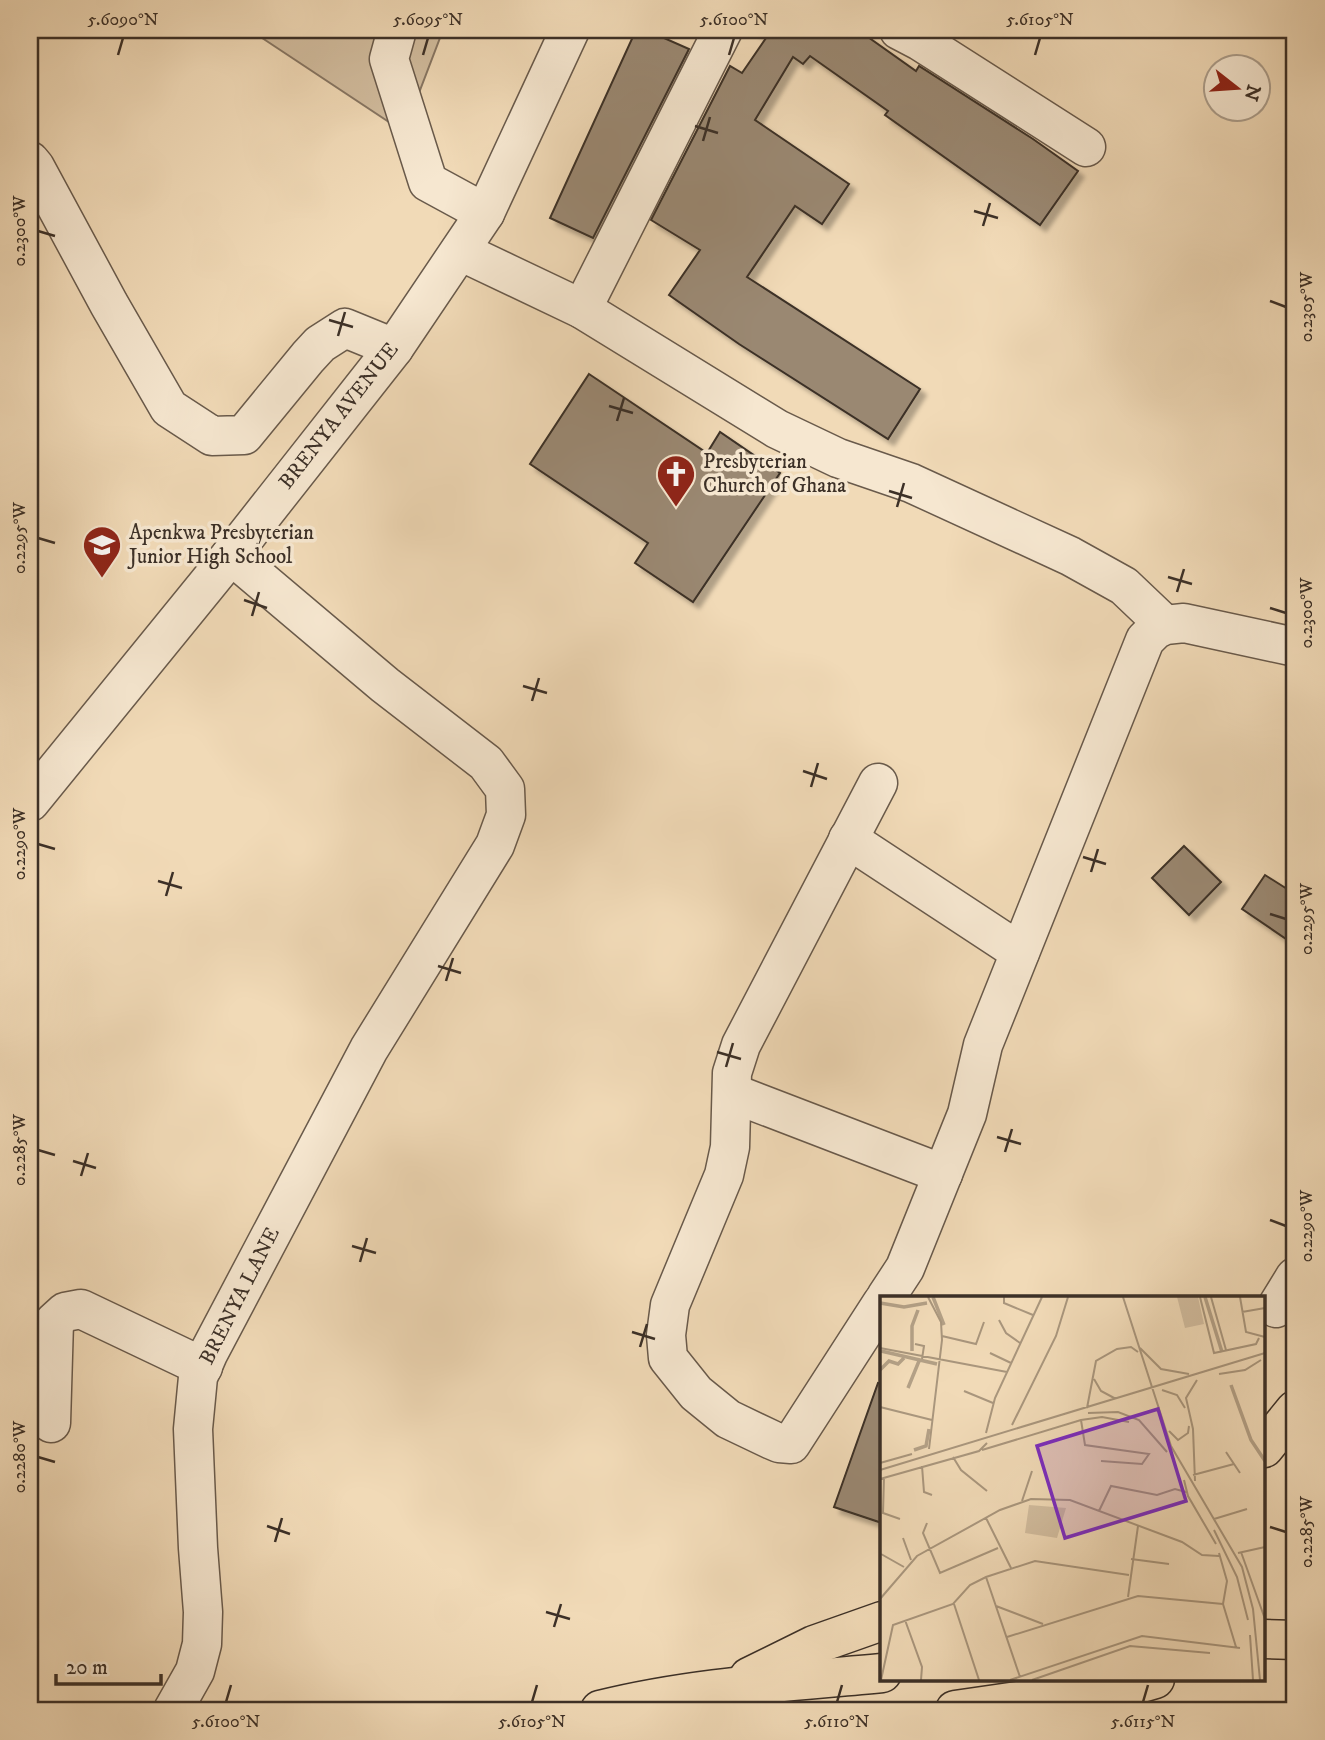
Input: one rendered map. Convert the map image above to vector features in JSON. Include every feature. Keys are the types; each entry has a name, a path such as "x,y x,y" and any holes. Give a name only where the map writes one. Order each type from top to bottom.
{"highway":[{"path":"1266,1446 1295,1410"},
{"path":"728,1687 814,1645 880,1622"},
{"path":"1266,1639 1295,1640"},
{"path":"600,1710 639,1700 728,1687 880,1673"},
{"path":"955,1710 1152,1680"}],"street":[{"path":"397,30 389,59 428,183 485,214"},
{"name":"BRENYA AVENUE","path":"30,802 231,555 394,348 485,214 570,30"},
{"path":"582,309 723,30"},
{"path":"899,30 1086,146"},
{"path":"30,161 169,408 212,436 244,435 314,350 345,328 394,348"},
{"path":"460,251 582,309 777,429 838,458 911,483 1070,556 1124,586 1165,625"},
{"name":"BRENYA LANE","path":"173,1710 195,1671 202,1644 204,1612 198,1548 193,1429 198,1377 369,1049 495,845 506,815 505,789 486,763 385,685 231,555"},
{"path":"887,1296 905,1268 967,1114 983,1045 1145,640 1165,625 1184,623 1295,647"},
{"path":"878,783 741,1045 732,1073 730,1147 724,1175 670,1305 666,1335 668,1358 696,1393 728,1419 779,1443 791,1444 880,1306"},
{"path":"848,839 1020,952"},
{"path":"732,1093 943,1174"},
{"path":"51,1423 54,1322 65,1312 81,1308 203,1367"}],"shaded area":[{"path":"250,30 443,30 404,132"}],"building":[{"path":"636,30 646,30 689,49 593,238 550,218"},
{"path":"754,30 858,30 916,71 919,66 1078,171 1040,225 885,115 888,111 810,56 803,64 793,57 755,120 849,184 822,224 795,206 747,277 920,389 888,439 739,344 669,295 700,250 651,220 730,66 742,73 766,38"},
{"name":"Presbyterian Church of Ghana","path":"589,374 707,453 720,432 780,473 693,602 635,563 648,543 530,464"},
{"path":"1184,846 1221,882 1189,915 1152,878"},
{"path":"1265,875 1295,894 1295,945 1242,909"},
{"path":"878,1383 880,1384 880,1522 834,1507"}],"place":[{"name":"Presbyterian Church of Ghana","path":"676,508"},
{"name":"Apenkwa Presbyterian Junior High School","path":"102,579"}]}
